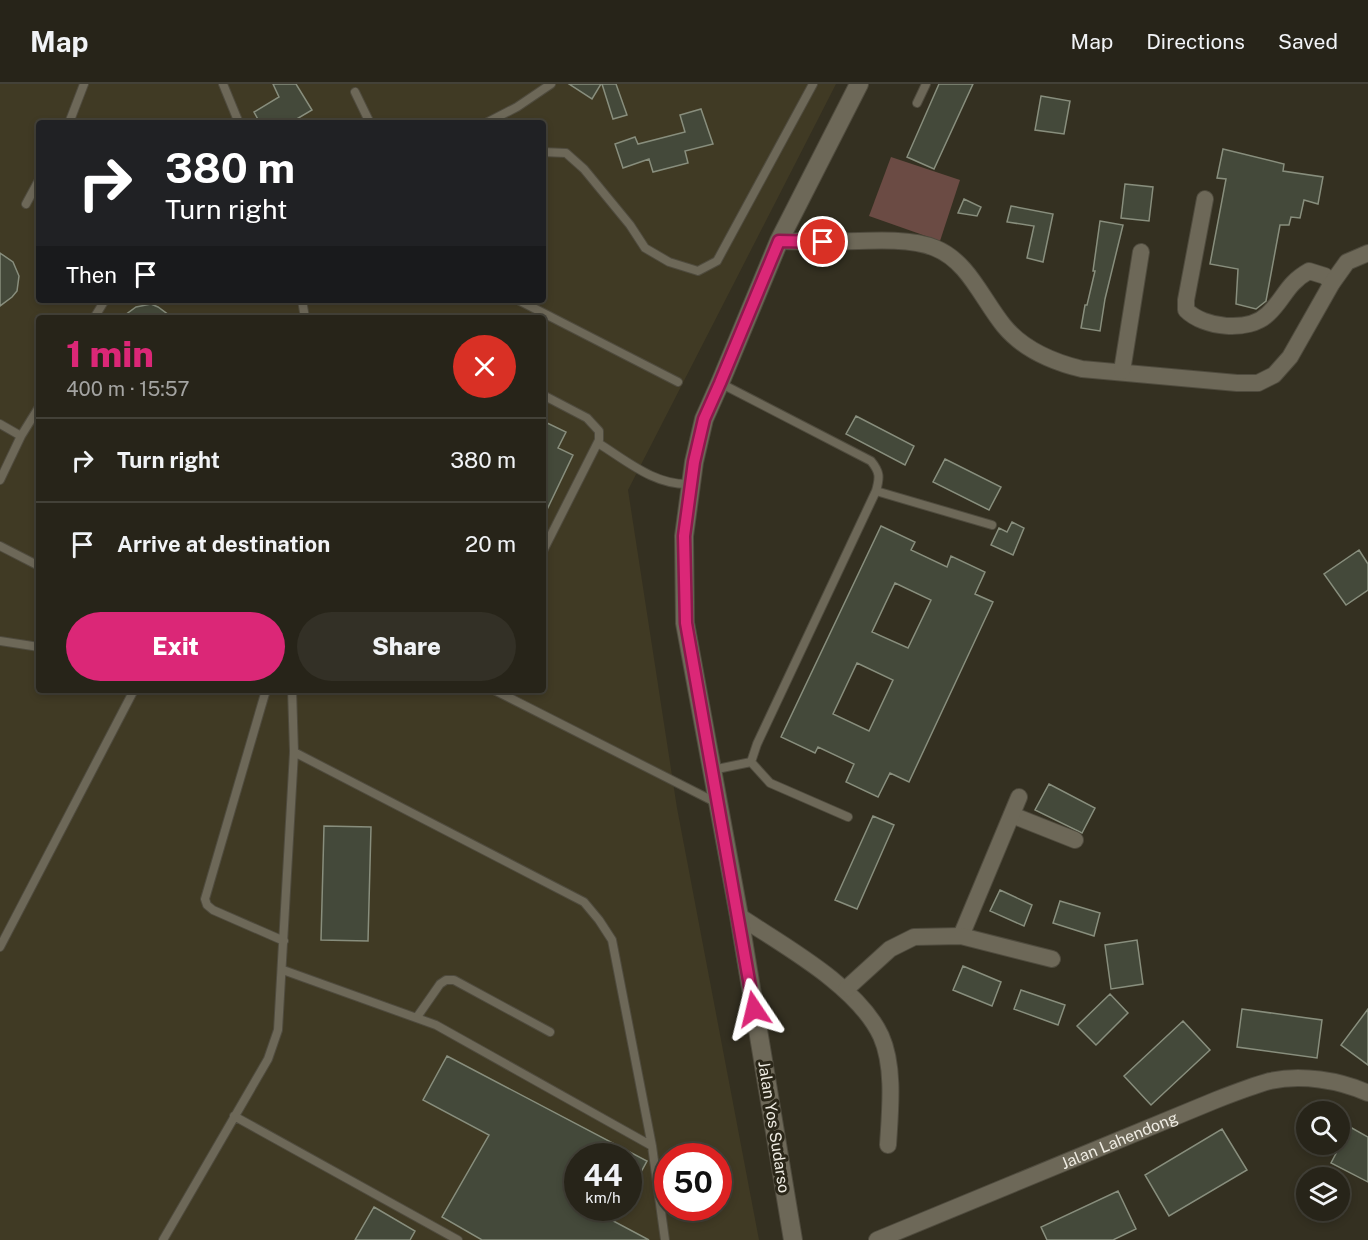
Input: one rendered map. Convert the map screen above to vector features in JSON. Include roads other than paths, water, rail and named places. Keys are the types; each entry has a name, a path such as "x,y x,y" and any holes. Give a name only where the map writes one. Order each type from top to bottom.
{"main road":[{"name":"Jalan Yos Sudarso","path":"793,1240 739,916 686,623 684,536 691,484 704,419 779,241 859,84"}],"street":[{"path":"1205,200 1186,300 1186,310 1194,318 1230,327 1250,323 1267,316 1291,284 1309,271 1325,276 1332,283"},
{"path":"779,241 875,241 934,248 957,262 1004,327 1026,346 1057,363 1082,369 1237,383 1258,383 1274,375 1290,357 1332,283 1347,262 1368,253"},
{"path":"1122,371 1141,252"},
{"path":"961,936 1019,797"},
{"path":"1012,815 1075,840"},
{"path":"739,916 846,990 868,1014 882,1037 888,1061 890,1093 888,1145"},
{"path":"846,990 890,950 914,937 961,936 1052,959"},
{"name":"Jalan Lahendong","path":"877,1240 1216,1100 1272,1081 1301,1079 1330,1081 1355,1087 1368,1093"}],"lane":[{"path":"70,120 84,84"},
{"path":"223,84 238,120"},
{"path":"492,120 517,107 551,84"},
{"path":"546,152 566,153 584,169 630,225 645,249 669,262 698,271 717,261 813,84"},
{"path":"917,103 926,84"},
{"path":"355,92 369,120"},
{"path":"26,204 36,186"},
{"path":"524,303 678,382"},
{"path":"720,383 871,461 878,469 880,476 876,491 757,744 751,762"},
{"path":"546,396 587,418 599,431 598,442 546,545"},
{"path":"0,480 21,436 36,413"},
{"path":"0,424 21,436"},
{"path":"598,442 656,479 671,484 691,484"},
{"path":"876,491 992,525"},
{"path":"0,546 36,565"},
{"path":"0,641 36,646"},
{"path":"0,947 132,693"},
{"path":"265,693 205,899 213,910 284,940"},
{"path":"163,1240 274,1047 278,1030 283,970 294,752 292,693"},
{"path":"500,693 717,803"},
{"path":"294,752 584,902 599,920 612,940 652,1146 665,1240"},
{"path":"712,770 751,762"},
{"path":"751,762 770,783 848,818"},
{"path":"283,970 436,1025 652,1146"},
{"path":"417,1017 440,984 446,980 454,980 550,1032"},
{"path":"234,1116 458,1240"}]}
